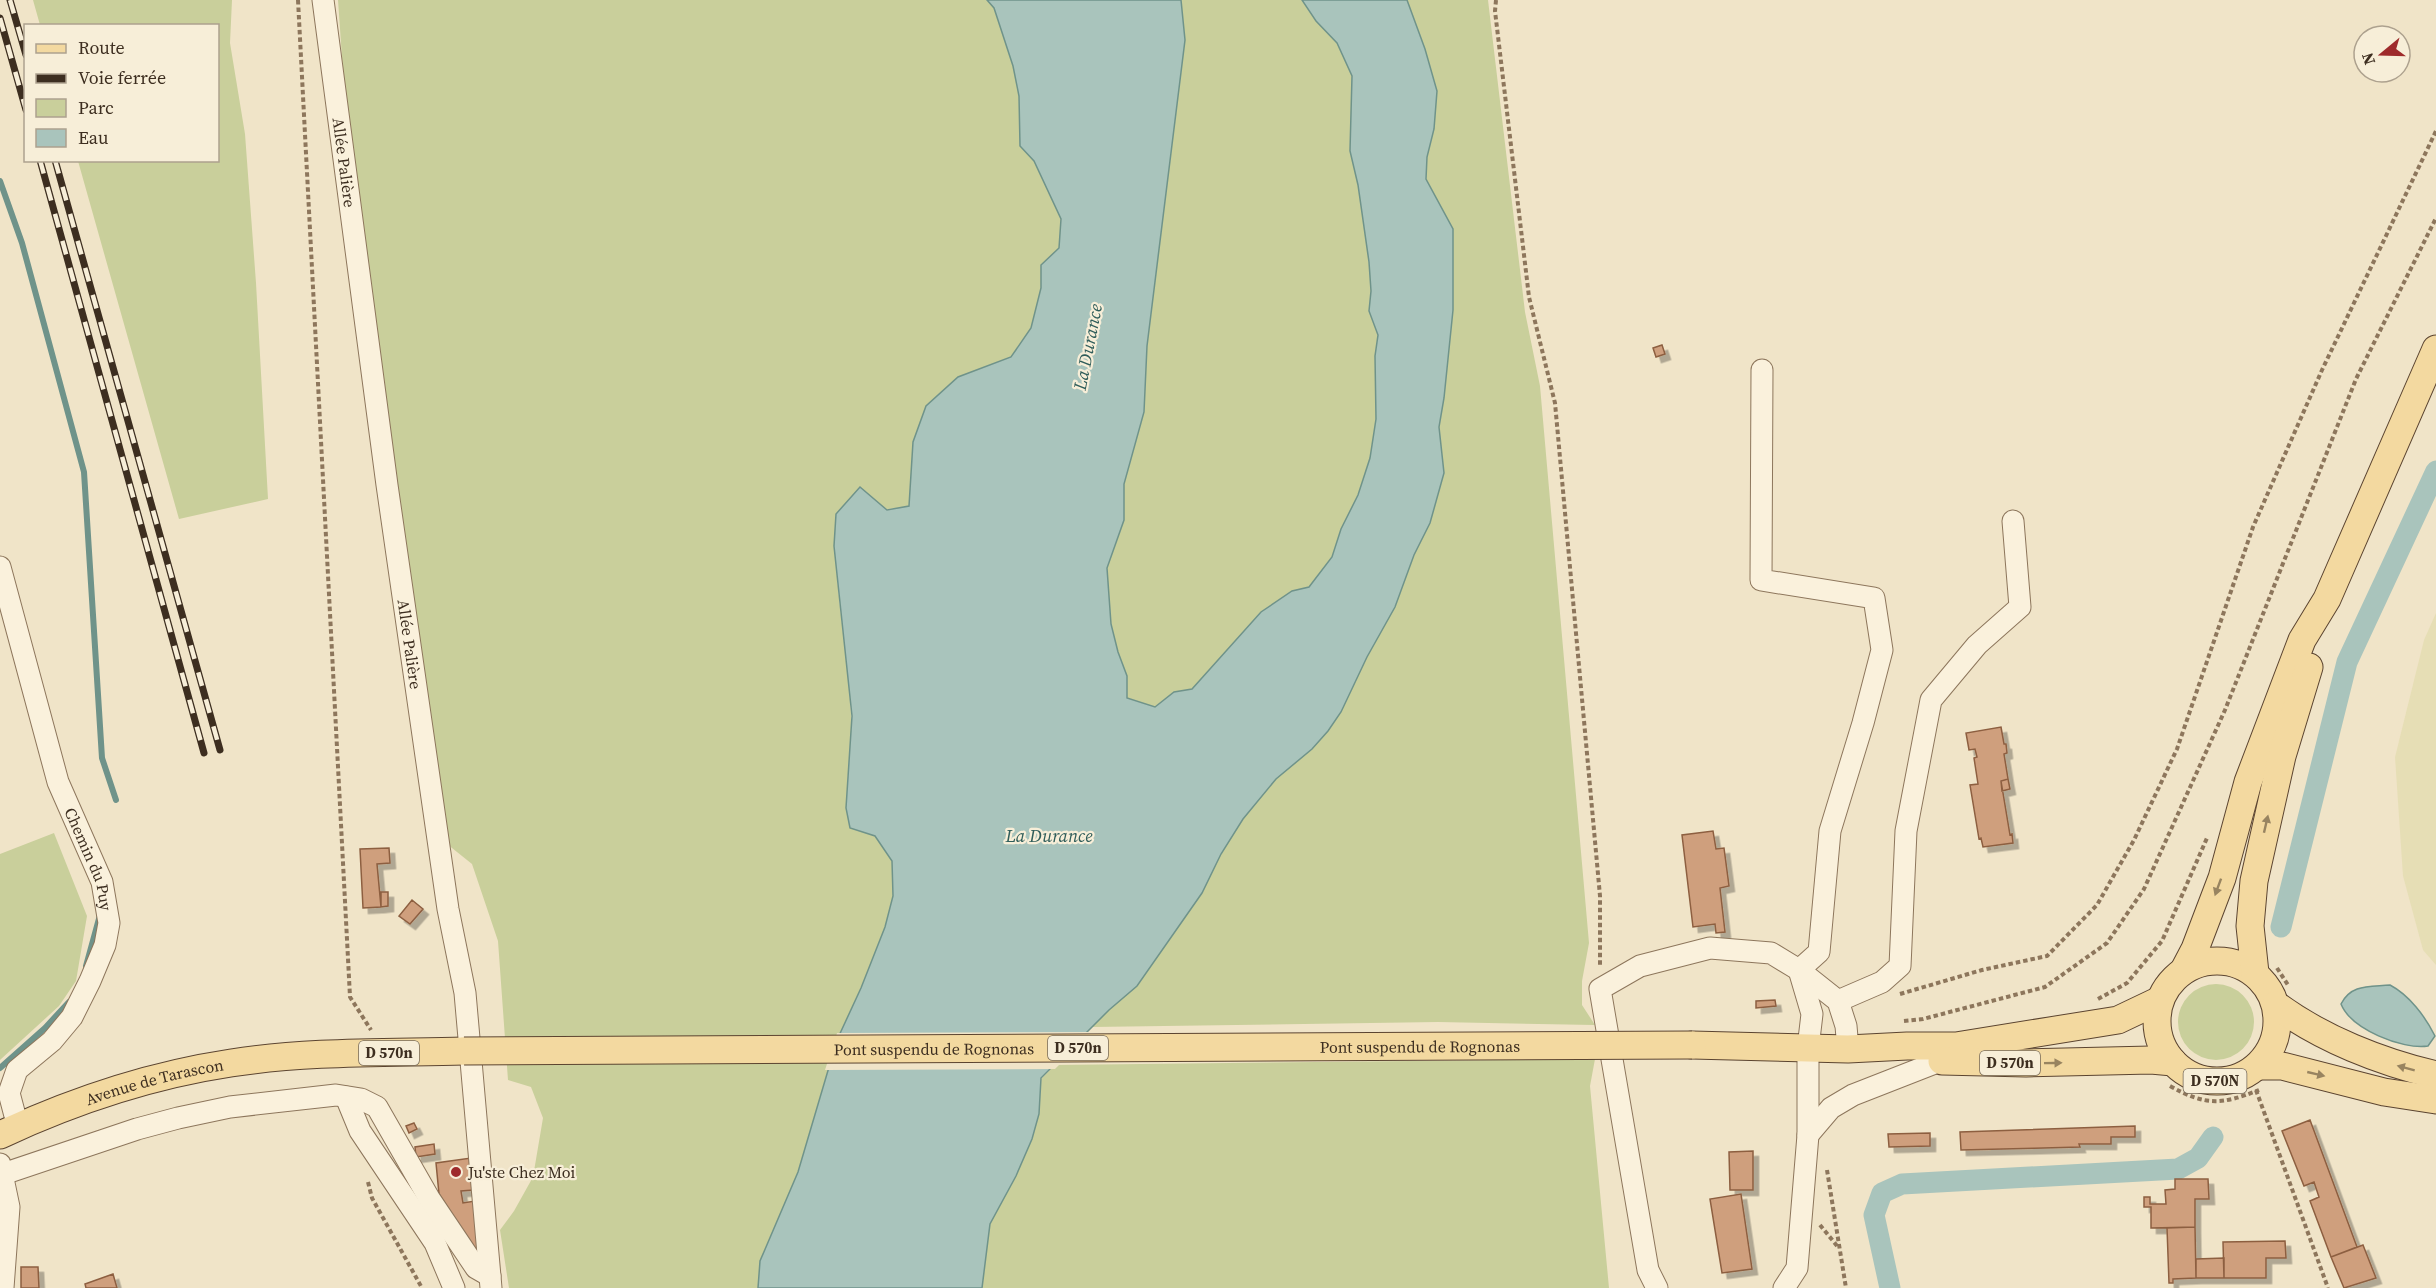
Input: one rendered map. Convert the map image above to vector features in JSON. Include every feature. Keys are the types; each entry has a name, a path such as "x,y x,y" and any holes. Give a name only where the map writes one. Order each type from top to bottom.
{"main road":[{"path":"2160,1000 2170,983 2184,970 2201,962 2220,960 2265,968 2250,926 2254,881 2282,756 2327,599 2436,349"},
{"path":"2184,970 2195,949 2222,878 2248,782 2302,640 2327,599"},
{"name":"D 570N","path":"2160,1000 2157,1016 2158,1033 2169,1073 2188,1074 2206,1080 2224,1081 2243,1076 2258,1079 2272,1048 2283,997 2265,982 2265,968"},
{"path":"2283,997 2293,1017 2320,1032 2401,1067 2436,1075"},
{"name":"D 570n","path":"1808,1048 1956,1046 2118,1020 2160,1000"},
{"name":"Pont suspendu de Rognonas","path":"386,1053 1692,1045 1808,1048"},
{"name":"D 570n","path":"1848,1049 1940,1061 2026,1063 2151,1060 2169,1073"},
{"name":"Avenue de Tarascon","path":"9,1131 84,1100 150,1079 231,1062 314,1054 386,1053"},
{"name":"D 570n","path":"2258,1079 2282,1066 2384,1092 2436,1100"}],"street":[{"name":"Allée Palière","path":"323,0 392,520 448,909 465,993 490,1282"},
{"path":"1762,370 1761,580 1874,598 1882,650 1863,723 1830,831 1819,951 1798,970"},
{"path":"1838,1001 1882,982 1900,966 1906,831 1931,700 1977,645 2020,607 2013,521"},
{"name":"Chemin du Puy","path":"0,567 5,603 58,782 102,882 109,922 105,945 72,1017 52,1041 17,1070 9,1093 9,1131"},
{"path":"1657,1288 1648,1270 1600,989 1640,966 1710,948 1771,953 1798,970 1838,1001 1846,1026 1848,1049"},
{"path":"1784,1288 1797,1268 1808,1135 1808,1048 1812,1014 1798,970"},
{"path":"1808,1135 1831,1108 1854,1095 1940,1061"},
{"path":"3,1288 9,1207 1,1171 178,1118 230,1107 336,1095 360,1099 377,1107 434,1207 476,1268 490,1282"},
{"path":"346,1097 360,1131 435,1243 454,1288"}],"path":[{"path":"297,0 350,997 386,1053"},
{"path":"1496,0 1495,11 1529,297 1555,403 1600,896 1600,989"},
{"path":"1892,997 1982,970 2047,956 2097,905 2134,840 2177,749 2253,527 2322,370 2436,131"},
{"path":"1900,1021 1923,1019 2045,987 2108,943 2144,888 2225,710 2356,379 2436,218"},
{"path":"2113,992 2127,983 2162,941 2176,912"},
{"path":"2265,968 2283,997"},
{"path":"2169,1073 2201,1101 2230,1100 2258,1079 2328,1288"},
{"path":"1827,1161 1832,1211 1846,1288"},
{"path":"367,1175 372,1198 422,1288"}],"shaded area":[{"path":"2436,613 2436,965 2423,950 2403,876 2395,757 2424,640"}],"green space":[{"path":"33,0 232,0 230,43 245,134 268,499 179,519 78,162 219,162 219,24 40,24"},
{"path":"338,0 987,0 994,8 1013,66 1019,96 1020,146 1034,161 1061,219 1059,249 1041,265 1041,288 1031,328 1011,357 958,377 913,442 909,507 836,514 836,564 851,714 847,785 850,827 875,835 893,861 893,896 885,927 837,1040 798,1172 760,1261 758,1288 509,1288 500,1230 514,1211 533,1177 543,1118 531,1087 508,1080 498,941 472,864 447,844 346,115"},
{"path":"1181,0 1302,0 1316,21 1337,43 1352,76 1350,151 1358,185 1369,262 1371,291 1369,311 1378,335 1375,356 1376,419 1370,458 1358,495 1341,529 1332,557 1309,587 1292,591 1261,612 1192,689 1174,692 1155,707 1127,698 1127,676 1111,624 1107,568 1124,520 1124,484 1144,412 1147,346 1185,40"},
{"path":"1407,0 1488,0 1525,312 1540,386 1589,943 1582,981 1582,1005 1595,1025 1438,1022 1092,1027 1109,1010 1221,854 1243,819 1276,779 1312,749 1395,607 1414,555 1430,523 1444,473 1439,427 1453,310 1453,229 1426,179 1427,157 1434,129 1425,49"},
{"path":"54,833 87,916 76,981 59,1006 0,1060 0,854"},
{"path":"2216,984 2231,987 2243,995 2251,1007 2254,1022 2251,1037 2243,1049 2231,1057 2216,1060 2201,1057 2189,1049 2181,1037 2178,1022 2181,1007 2189,995 2201,987"},
{"path":"1595,1059 1590,1086 1609,1288 982,1288 990,1224 1016,1176 1032,1139 1039,1114 1041,1079 1055,1065"}],"water":[{"name":"La Durance","path":"987,0 1181,0 1185,40 1147,346 1144,412 1124,484 1124,520 1107,568 1111,624 1127,676 1127,698 1155,707 1174,692 1192,689 1261,612 1292,591 1309,587 1332,557 1341,529 1358,495 1370,458 1376,419 1375,356 1378,335 1369,311 1371,291 1369,262 1358,185 1350,151 1352,76 1337,43 1316,21 1302,0 1407,0 1425,49 1437,91 1426,179 1453,229 1453,310 1439,427 1444,473 1430,523 1414,555 1395,607 1367,657 1341,712 1312,749 1276,779 1243,819 1221,854 1202,893 1137,986 1109,1010 1041,1078 1039,1114 1032,1139 1016,1176 990,1224 982,1288 758,1288 760,1261 798,1172 837,1040 885,927 893,896 892,861 875,836 850,828 846,808 852,716 834,546 836,514 860,487 887,510 909,506 913,442 926,406 958,377 1011,357 1031,328 1041,288 1041,265 1059,248 1061,219 1034,161 1020,146 1019,96 1013,66 994,8"},
{"path":"2390,985 2410,1000 2426,1021 2435,1036 2428,1046 2405,1045 2378,1036 2355,1022 2341,1004 2355,990"}],"pier":[{"path":"1092,1032 1055,1069 825,1070 837,1033"}],"building":[{"path":"1662,345 1665,354 1656,357 1653,348"},
{"path":"2001,727 2004,744 2006,744 2007,753 2004,754 2008,779 2001,781 2013,843 1983,847 1981,838 1979,839 1970,785 1978,784 1974,758 1977,757 1975,749 1969,750 1966,733"},
{"path":"2008,779 2010,789 2002,791 2001,781"},
{"path":"1713,831 1716,849 1724,848 1729,886 1720,888 1725,932 1716,933 1715,924 1693,927 1682,835"},
{"path":"389,848 390,863 377,864 381,907 363,908 360,849"},
{"path":"381,892 388,892 388,906 381,907"},
{"path":"412,900 423,909 410,924 399,916"},
{"path":"1775,1000 1776,1006 1756,1008 1756,1001"},
{"path":"2310,1120 2357,1247 2331,1257 2310,1201 2319,1197 2314,1182 2304,1186 2282,1131"},
{"path":"414,1123 417,1129 409,1133 406,1126"},
{"path":"2135,1126 2135,1137 2111,1137 2111,1144 1961,1150 1960,1132"},
{"path":"1930,1133 1930,1146 1889,1147 1888,1134"},
{"path":"434,1144 435,1154 416,1157 415,1147"},
{"path":"1753,1151 1753,1190 1730,1190 1729,1152"},
{"path":"471,1158 474,1190 461,1191 463,1203 475,1201 482,1261 439,1194 436,1163"},
{"path":"2175,1179 2208,1179 2209,1199 2195,1199 2195,1227 2151,1228 2151,1207 2144,1207 2144,1197 2150,1197 2150,1204 2166,1204 2165,1190 2175,1189"},
{"path":"1741,1194 1752,1269 1722,1273 1710,1199"},
{"path":"2195,1227 2196,1278 2173,1279 2173,1283 2169,1283 2167,1228"},
{"path":"2285,1241 2286,1258 2266,1258 2266,1278 2224,1278 2223,1242"},
{"path":"2363,1245 2376,1278 2344,1288 2331,1257"},
{"path":"2224,1258 2224,1278 2196,1278 2196,1259"},
{"path":"21,1267 38,1267 39,1288 21,1288"},
{"path":"113,1274 117,1288 86,1288 85,1284"}],"waterway":[{"path":"0,181 22,243 84,472 102,758 116,800"},
{"path":"2281,927 2347,662 2436,471"},
{"path":"86,966 100,915"},
{"path":"0,1068 45,1028 69,1002"},
{"path":"1890,1288 1874,1215 1882,1193 1902,1184 2178,1169 2198,1158 2213,1137"}],"railway":[{"path":"10,0 24,48"},
{"path":"0,18 24,103"},
{"path":"41,162 204,753"},
{"path":"56,162 220,750"}],"place":[{"name":"Ju'ste Chez Moi","path":"456,1172"}]}
